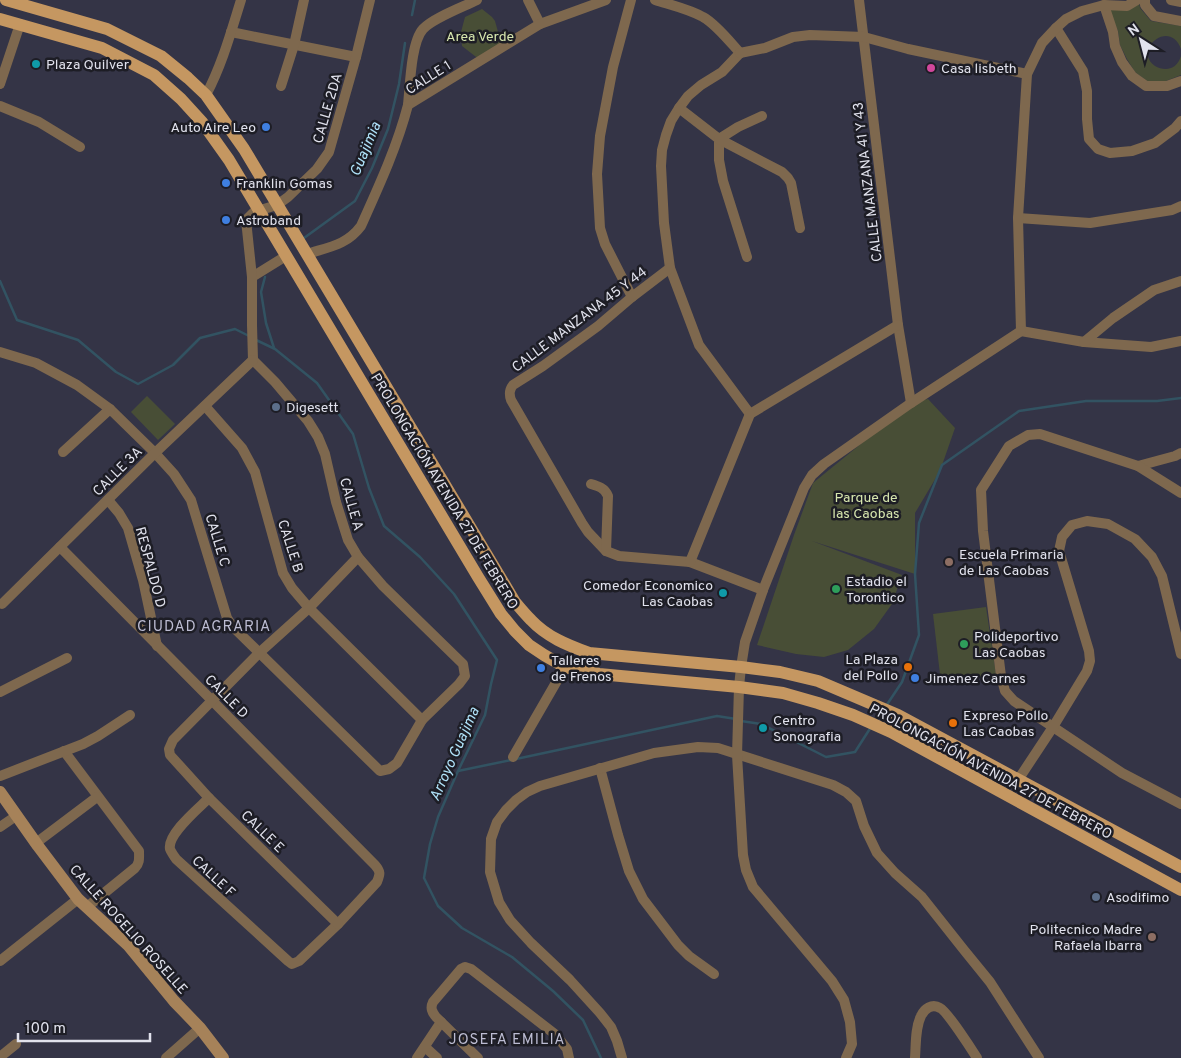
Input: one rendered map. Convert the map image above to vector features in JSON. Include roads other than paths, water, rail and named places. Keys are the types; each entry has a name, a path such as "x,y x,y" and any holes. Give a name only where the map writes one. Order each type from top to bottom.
{"main road":[{"name":"PROLONGACIÓN AVENIDA 27 DE FEBRERO","path":"6,0 110,31 161,56 206,95 244,149 515,602 531,621 551,637 568,646 589,652 741,667 780,672 818,681 898,715 1181,867"},
{"name":"PROLONGACIÓN AVENIDA 27 DE FEBRERO","path":"8,22 102,48 154,75 202,122 229,160 472,569 501,614 530,645 565,667 599,674 739,686 783,693 853,715 891,732 1181,890"}],"street":[{"path":"206,95 214,81 240,0"},
{"path":"281,86 294,45 304,0"},
{"path":"231,32 356,57 370,0"},
{"path":"408,105 414,51 422,30 431,22 477,0"},
{"path":"528,0 540,24"},
{"path":"631,0 613,67 600,136 597,174 600,228 605,244 632,297"},
{"path":"655,0 704,17 740,53"},
{"name":"CALLE MANZANA 41 Y 43","path":"859,0 898,324 911,403"},
{"path":"1021,331 1018,218 1027,74 1042,43 1066,19 1082,11 1104,5 1127,6 1137,0"},
{"path":"1145,0 1145,5 1154,16 1181,21"},
{"path":"1170,0 1181,2"},
{"name":"CALLE 1","path":"307,254 345,241 354,235 361,226 403,126 408,105 540,24 600,1"},
{"path":"1104,5 1113,32 1115,46 1122,62 1132,76 1146,86 1167,86 1181,81"},
{"path":"0,84 8,22"},
{"path":"1056,28 1083,70 1087,91 1089,139 1098,149 1110,153 1132,151 1156,143 1181,121"},
{"path":"750,414 699,345 670,268 664,223 662,150 671,121 688,96 722,72 740,53 765,48 792,37 801,36 864,37 908,49 1027,74"},
{"name":"CALLE 2DA","path":"276,205 288,197 318,169 329,152 356,57"},
{"path":"0,106 39,122 80,147"},
{"path":"679,108 720,139 782,172 788,178 793,188 800,228"},
{"path":"720,139 738,127 762,116"},
{"path":"720,139 719,160 723,181 747,257"},
{"path":"253,355 252,277 246,220 250,214 258,210 276,205"},
{"path":"1018,218 1090,223 1172,210 1181,206"},
{"path":"252,277 286,256"},
{"name":"CALLE MANZANA 45 Y 44","path":"606,551 582,523 511,400 510,390 513,385 598,326 670,268"},
{"path":"1084,342 1113,318 1154,290 1181,281"},
{"path":"690,562 750,414 898,324"},
{"path":"846,1058 852,1044 850,1022 844,1000 832,981 753,887 746,870 743,855 737,755 739,686 745,642 763,590 804,488 812,475 824,464 911,403 1021,331 1084,342 1151,347 1181,341"},
{"name":"CALLE C","path":"0,352 36,363 77,384 110,409 155,453 174,474 191,500 227,618 232,626 380,771 389,769 397,762 422,720"},
{"name":"CALLE 3A","path":"2,604 205,406 253,355"},
{"name":"CALLE A","path":"253,355 308,421 318,437 325,454 336,502 348,540 358,557 383,586 464,664 465,676 422,720"},
{"name":"CALLE B","path":"205,406 242,448 255,472 283,572 292,588 422,720"},
{"path":"63,452 110,409"},
{"path":"1181,493 1138,466 1040,434 1028,435 1010,446 981,490 983,531 1000,676 1005,690 1014,702 1122,773 1181,804"},
{"path":"1138,466 1175,456 1181,452"},
{"path":"591,484 606,491 608,496 606,551 619,556 690,562 763,590"},
{"name":"RESPALDO D","path":"108,500 128,528 143,580 157,646"},
{"path":"1018,780 1087,671 1090,661 1089,651 1059,551 1062,537 1072,525 1087,521 1108,524 1135,539 1152,557 1162,576 1181,654"},
{"name":"CALLE D","path":"60,546 378,869 380,874 377,882 338,924"},
{"path":"212,700 259,653 310,608 358,557"},
{"path":"0,692 66,658"},
{"path":"513,757 565,667"},
{"name":"CALLE E","path":"212,700 172,740 169,748 170,755 209,798 338,924"},
{"path":"0,776 84,744 130,715"},
{"path":"622,1058 611,1027 600,1013 510,920 499,902 490,872 491,839 497,822 516,800 540,786 654,753 698,747 718,748 833,785 846,792 856,801 864,826 877,853 895,874 922,897 990,982 1039,1058"},
{"path":"0,961 135,868 139,860 138,851 64,751"},
{"path":"600,768 624,853 643,900 678,945 689,956 714,974"},
{"name":"CALLE ROGELIO ROSELLE","path":"0,792 82,903 128,945 174,1001 200,1028 223,1058"},
{"path":"36,843 98,797"},
{"name":"CALLE F","path":"209,798 177,830 171,840 170,849 176,859 292,964 299,961 338,924"},
{"path":"0,827 16,816"},
{"path":"478,1058 432,1012 434,1002 461,969 468,967 556,1035 567,1049 569,1058"},
{"path":"915,1058 918,1024 921,1014 926,1008 934,1006 947,1014 977,1058"},
{"path":"417,1058 441,1022"},
{"path":"166,1058 200,1028"},
{"path":"0,1056 16,1044"},
{"path":"425,1047 437,1058"}],"waterway":[{"name":"Guajimia","path":"412,15 415,0"},
{"name":"Guajimia","path":"304,238 355,201 372,168 388,129 399,84 405,43"},
{"name":"Guajimia","path":"265,277 261,292 266,323 274,348"},
{"name":"Arroyo Guajima","path":"0,281 17,320 78,340 116,372 138,384 173,365 200,338 235,329 249,336"},
{"name":"Arroyo Guajima","path":"256,340 275,349 317,383 353,434 369,488 384,526 420,557 454,594 497,660 485,715 438,817 430,844 424,878 438,906 462,928 512,957 553,991 583,1020 601,1058"},
{"path":"886,706 902,682 919,635 915,574 919,523 942,465 1019,411 1086,401 1157,401 1181,398"},
{"path":"516,759 717,716 736,719"},
{"path":"741,721 761,724 826,757 855,752 871,727"},
{"path":"458,771 511,760"}],"place":[{"name":"Plaza Quilver","path":"36,64"},
{"name":"Casa lisbeth","path":"931,68"},
{"name":"Auto Aire Leo","path":"266,127"},
{"name":"Franklin Gomas","path":"226,183"},
{"name":"Astroband","path":"226,220"},
{"name":"Digesett","path":"276,407"},
{"name":"Escuela Primaria de Las Caobas","path":"949,562"},
{"name":"Estadio el Torontico","path":"836,589"},
{"name":"Comedor Economico Las Caobas","path":"723,593"},
{"name":"Polideportivo Las Caobas","path":"964,644"},
{"name":"La Plaza del Pollo","path":"908,667"},
{"name":"Talleres de Frenos","path":"541,668"},
{"name":"Jimenez Carnes","path":"915,678"},
{"name":"Expreso Pollo Las Caobas","path":"953,723"},
{"name":"Centro Sonografia","path":"763,728"},
{"name":"Asodifimo","path":"1096,897"},
{"name":"Politecnico Madre Rafaela Ibarra","path":"1152,937"}],"district":[{"name":"CIUDAD AGRARIA","path":"204,626"},
{"name":"JOSEFA EMILIA","path":"507,1039"}],"park label":[{"name":"Area Verde","path":"480,36"},
{"name":"Parque de las Caobas","path":"866,506"}]}
